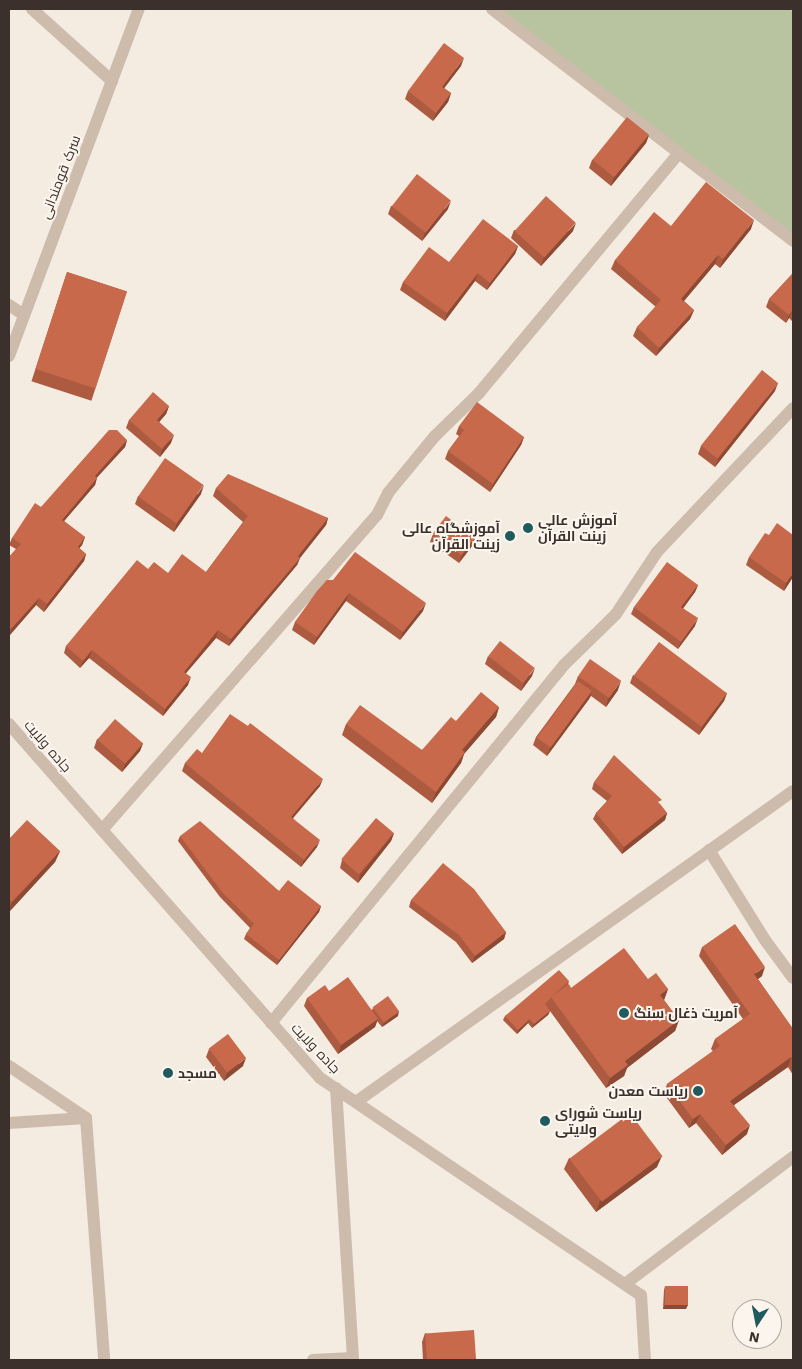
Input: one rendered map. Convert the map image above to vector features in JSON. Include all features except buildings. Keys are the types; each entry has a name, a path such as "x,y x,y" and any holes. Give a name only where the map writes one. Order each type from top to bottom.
{"street":[{"path":"32,9 112,81"},
{"name":"سرک قومندانی","path":"9,356 139,9"},
{"path":"492,9 793,240"},
{"path":"102,830 377,515 388,493 435,436 479,393 679,153"},
{"path":"9,305 24,315"},
{"path":"271,1023 564,665 616,614 657,552 793,408"},
{"name":"جاده ولایت","path":"9,724 320,1078 641,1295 645,1360"},
{"path":"356,1102 793,791"},
{"path":"710,850 765,940 793,978"},
{"path":"9,1066 86,1118"},
{"path":"313,1360 353,1359 336,1088"},
{"path":"9,1122 86,1118"},
{"path":"86,1118 104,1360"},
{"path":"625,1284 793,1158"}],"green space":[{"path":"490,9 790,9 793,12 793,237"}],"place":[{"name":"آموزش عالی زینت القرآن","path":"528,528"},
{"name":"آموزشگاه عالی زینت القرآن","path":"510,536"},
{"name":"آمریت ذغال سنگ","path":"624,1013"},
{"name":"مسجد","path":"168,1073"},
{"name":"ریاست معدن","path":"698,1091"},
{"name":"ریاست شورای ولایتی","path":"545,1121"}]}
